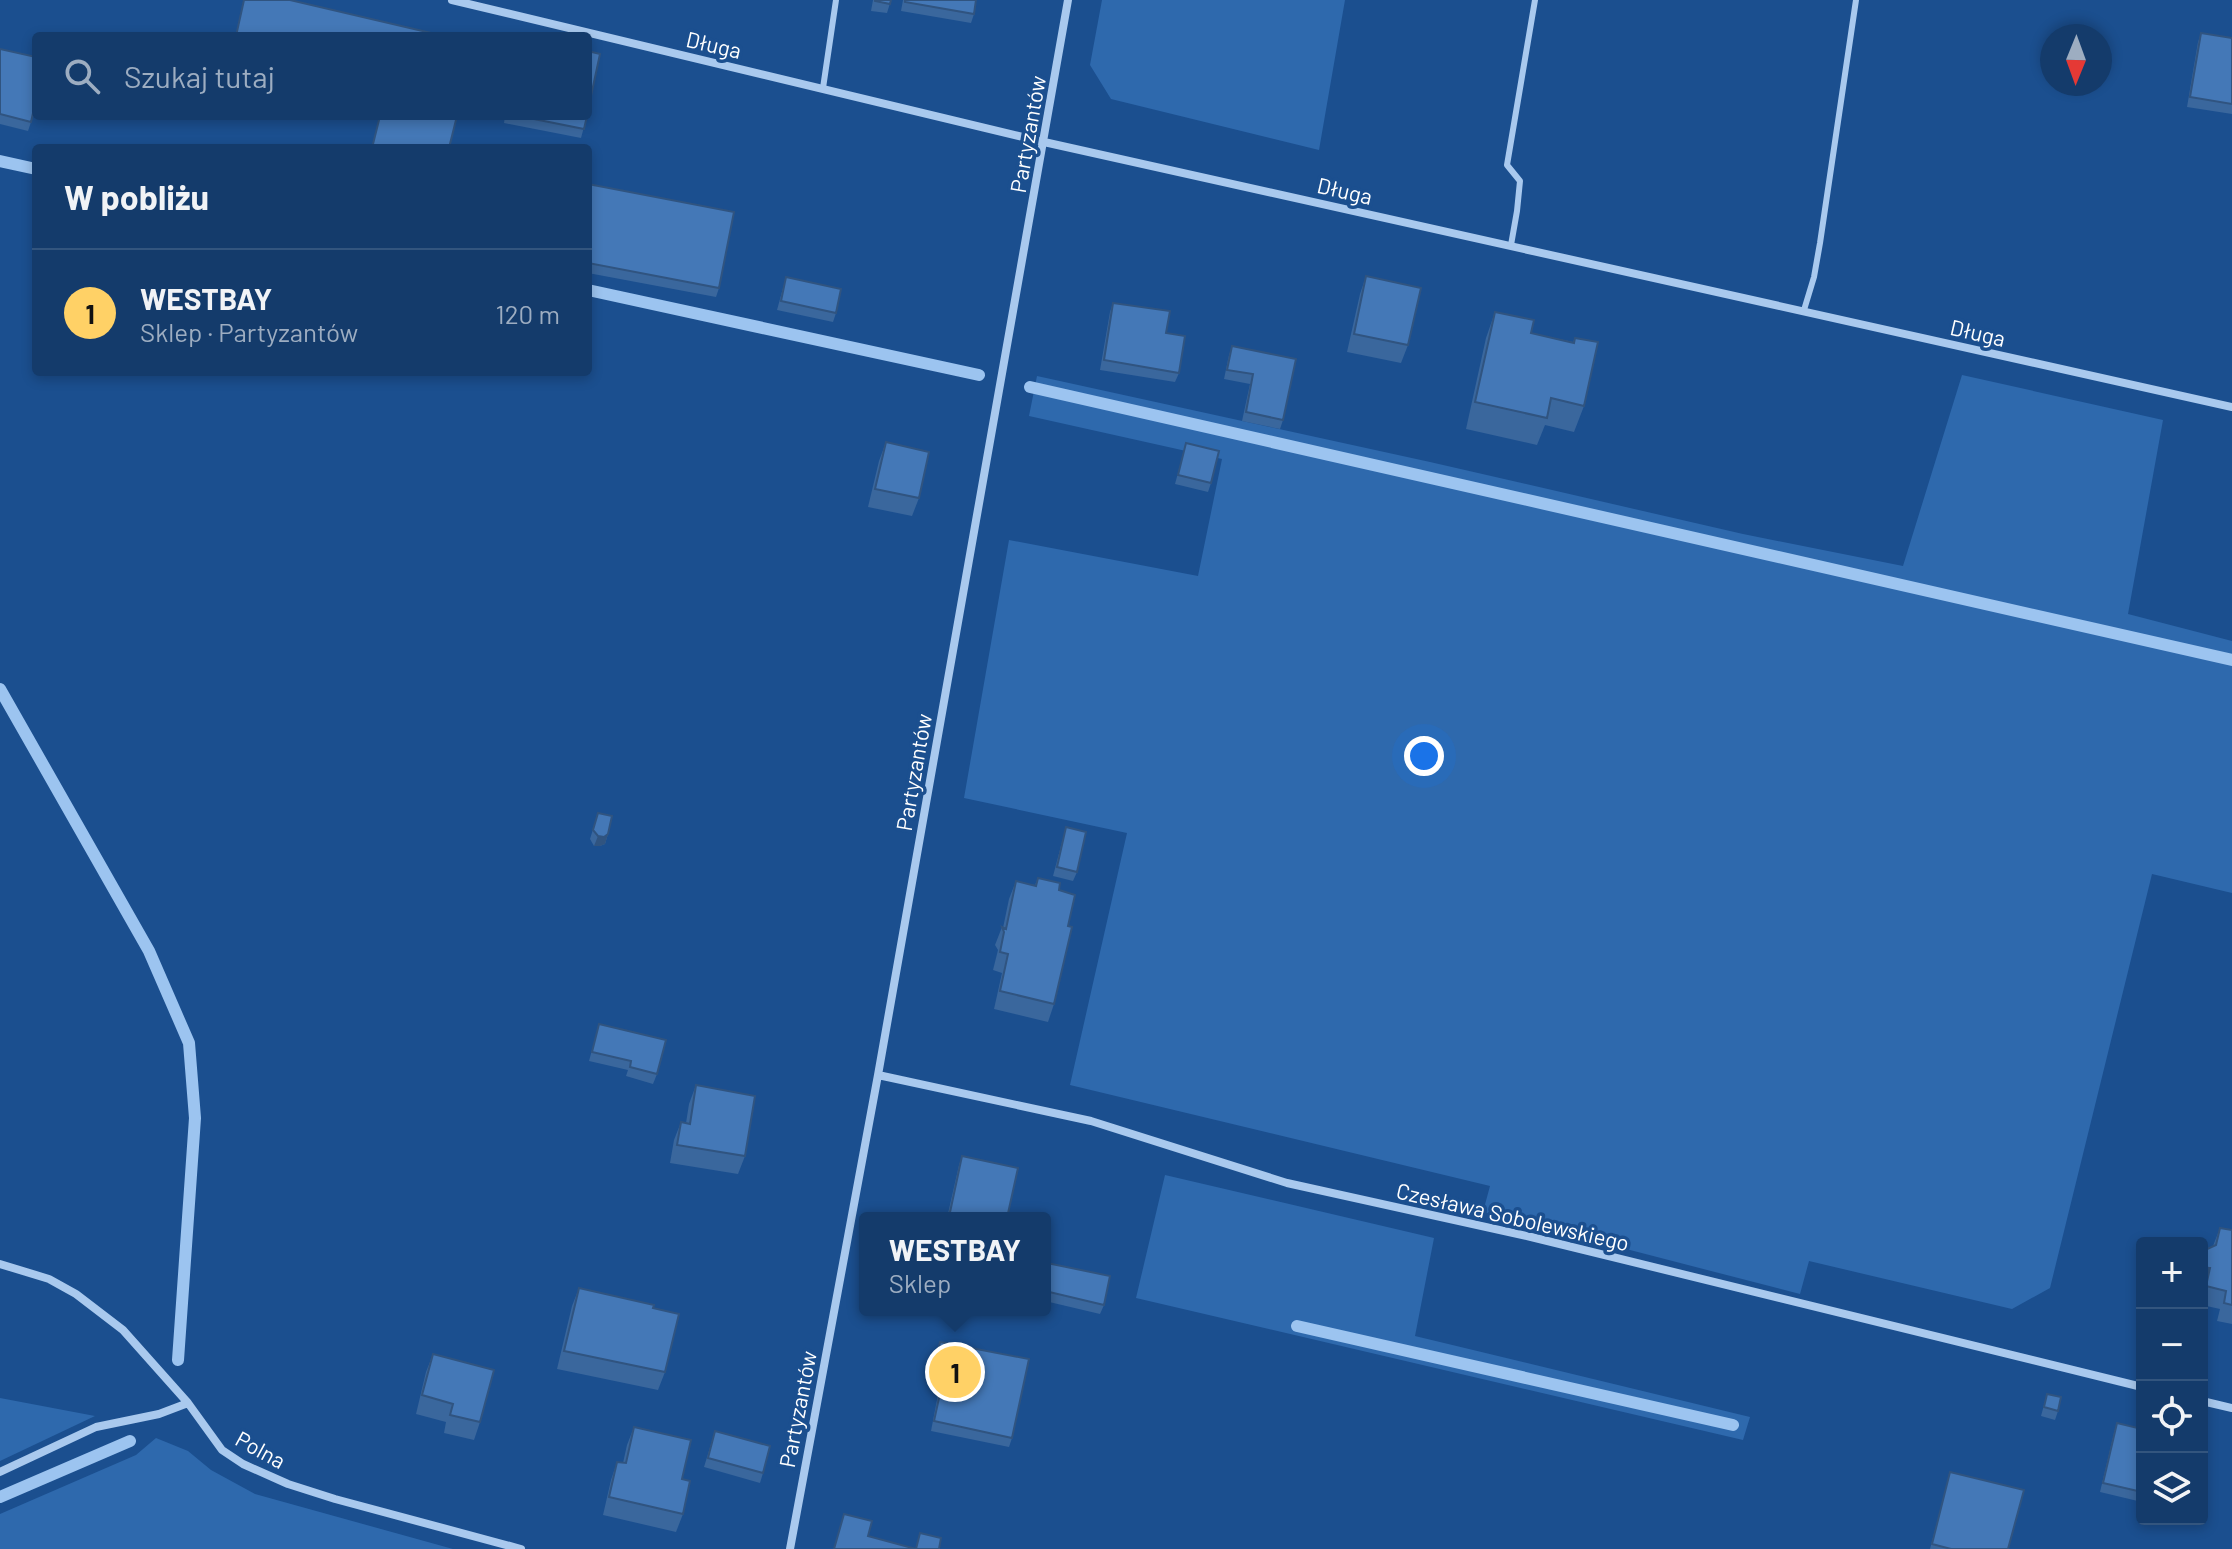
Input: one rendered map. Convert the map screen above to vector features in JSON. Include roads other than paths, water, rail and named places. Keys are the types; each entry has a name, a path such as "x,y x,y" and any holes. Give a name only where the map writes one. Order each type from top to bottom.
{"street":[{"name":"Długa","path":"452,0 587,32"},
{"name":"Partyzantów","path":"790,1549 878,1075 1068,0"},
{"name":"Długa","path":"592,33 1044,142 2232,407"},
{"name":"Czesława Sobolewskiego","path":"878,1075 1091,1121 1287,1183 1527,1236 2136,1386"},
{"name":"Polna","path":"0,1264 49,1279 76,1294 123,1330 188,1403 222,1450 243,1464 288,1484 521,1549"},
{"path":"2208,1402 2232,1408"},
{"path":"0,1472 96,1427 159,1414 188,1403"}],"lane":[{"path":"823,88 836,0"},
{"path":"1511,245 1520,181 1507,165 1535,0"},
{"path":"1804,310 1820,243 1856,0"}],"waterway":[{"path":"0,161 32,168"},
{"path":"592,291 979,375"},
{"path":"1030,387 2232,660"},
{"path":"0,689 149,951 189,1043 195,1118 178,1360"},
{"path":"1297,1326 1733,1425"},
{"path":"0,1497 130,1441"}],"place":[{"name":"WESTBAY","path":"955,1372"}]}
